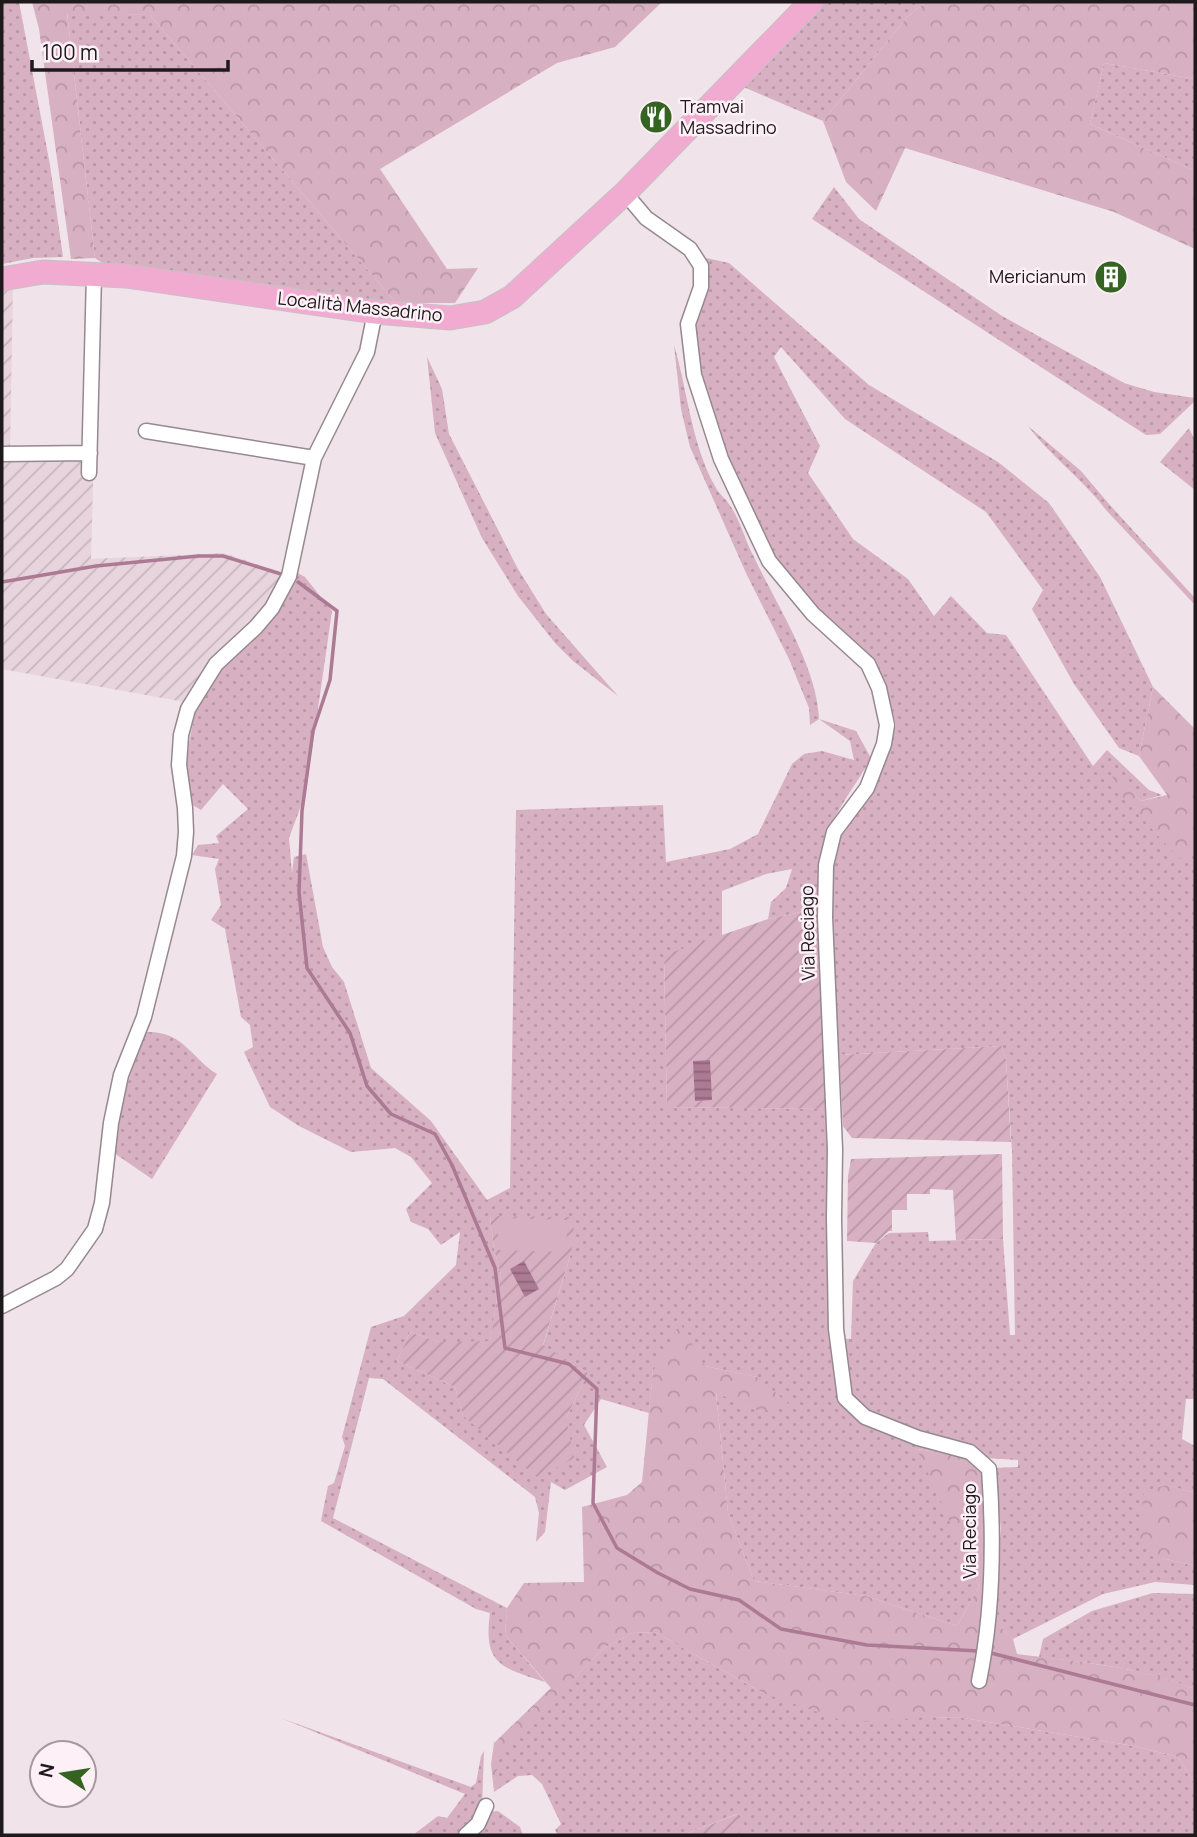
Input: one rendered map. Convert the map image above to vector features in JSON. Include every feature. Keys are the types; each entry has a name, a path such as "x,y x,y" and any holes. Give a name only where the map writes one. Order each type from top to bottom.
{"main road":[{"name":"Località Massadrino","path":"2,279 43,272 126,276 375,313 450,318 485,312 512,297 627,196 811,2"}],"street":[{"name":"Via Reciago","path":"627,196 646,218 690,249 701,266 701,287 688,324 694,375 721,459 769,561 813,614 868,664 879,688 887,725 884,744 867,788 834,832 826,864 825,917 835,1149 836,1329 845,1398 865,1417 918,1438 970,1452 989,1469 992,1521 984,1651 979,1681"},
{"path":"89,473 94,274"},
{"path":"2,1306 56,1278 67,1269 95,1229 102,1203 111,1123 121,1075 144,1017 184,856 186,808 179,765 181,735 188,709 216,664 256,627 281,593 292,564 314,458 367,352 375,313"},
{"path":"146,431 314,458"},
{"path":"2,454 90,453"},
{"path":"466,1835 478,1824 486,1805"}],"shaded area":[{"path":"13,287 10,450 94,446 91,559 224,553 286,574 275,595 190,703 2,669 2,291"},
{"path":"710,1060 712,1100 695,1101 693,1061"},
{"path":"524,1261 539,1289 525,1297 510,1269"}],"green space":[{"path":"2,2 19,2 50,165 63,257 33,258 2,264"},
{"path":"32,2 662,2 615,47 557,63 380,169 447,269 478,268 455,303 396,303 150,15 67,13 95,258 71,259 39,29"},
{"path":"824,2 926,2 907,17 823,121 741,86"},
{"path":"926,2 1195,2 1195,79 1104,63 1090,124 1195,171 1195,249 1114,212 905,148 876,211 846,182 823,121 907,17"},
{"path":"67,12 150,15 396,303 378,308 104,264 95,258"},
{"path":"1104,63 1195,79 1195,171 1090,124"},
{"path":"834,187 859,219 1002,316 1124,383 1154,392 1195,398 1195,401 1160,434 1146,435 812,219"},
{"path":"706,258 729,263 869,385 998,462 1049,503 1100,577 1153,687 1139,756 1119,748 1074,684 1032,609 1043,590 986,512 845,419 781,347 774,357 820,446 808,473 853,539 908,579 934,616 951,596 987,633 1006,635 1093,766 1107,750 1149,790 1162,795 1141,801 1112,775 1195,853 1195,1399 1186,1399 1182,1439 1195,1446 1195,1490 1192,1492 1166,1485 1162,1558 1195,1566 1195,1585 1155,1582 1103,1594 1013,1639 991,1619 1001,1529 993,1468 1018,1467 1018,1460 969,1457 918,1449 979,1586 957,1626 866,1596 754,1581 728,1513 716,1392 761,1412 757,1377 705,1366 653,1371 649,1413 601,1399 584,1425 607,1467 565,1490 551,1482 545,1532 536,1542 539,1513 535,1497 383,1379 369,1378 333,1518 507,1608 505,1635 545,1682 517,1672 498,1661 489,1644 490,1613 476,1609 321,1521 328,1486 334,1483 345,1446 342,1437 371,1327 404,1316 456,1265 460,1232 441,1245 428,1229 411,1222 406,1209 432,1183 411,1157 395,1148 351,1152 299,1126 270,1107 244,1052 253,1047 250,1025 241,1017 225,929 211,920 221,905 215,869 219,859 192,855 198,845 219,843 216,836 248,809 223,784 201,810 191,804 187,780 189,743 198,698 292,570 305,577 332,611 306,792 289,838 292,873 294,857 306,854 323,947 332,967 344,982 371,1068 431,1121 487,1200 510,1188 516,810 663,805 666,862 730,849 758,834 792,764 804,754 822,751 854,760 850,741 819,719 856,731 871,758 827,836 822,862 820,908 768,919 771,902 786,888 792,869 766,874 722,891 722,937 664,956 667,1107 826,1109 833,1338 851,1339 853,1281 876,1243 889,1233 928,1232 929,1241 1003,1239 1010,1335 1015,1335 1012,1151 1006,1060 1002,1046 839,1055 829,916 830,865 839,837 875,787 896,725 885,681 870,661 815,611 770,555 725,459 699,381 696,316 708,269","holes":["490,1216 571,1253 543,1346 588,1373 566,1418 463,1416 455,1387 397,1361 410,1332 439,1342 490,1342 501,1275 494,1249"]},
{"path":"674,345 701,454 717,490 736,516 794,636 817,699 819,719 810,725 809,708 789,659 746,573 690,447 681,409"},
{"path":"427,357 442,389 449,434 518,569 546,614 618,696 573,661 555,643 518,596 482,538 435,433"},
{"path":"1028,426 1081,471 1195,598 1195,605 1047,448"},
{"path":"1189,428 1195,441 1195,490 1160,462"},
{"path":"1153,687 1195,729 1195,853 1179,859 1119,793 1111,773 1141,801 1167,795 1139,756"},
{"path":"820,908 826,1109 667,1107 664,955 768,919"},
{"path":"145,1032 168,1035 177,1040 217,1074 152,1179 114,1153 125,1091"},
{"path":"1002,1046 1006,1060 1011,1142 852,1138 843,1126 839,1055"},
{"path":"1002,1154 1003,1239 956,1240 953,1190 930,1189 930,1194 907,1194 907,1210 892,1210 892,1231 876,1243 847,1241 848,1176 851,1159"},
{"path":"490,1216 575,1217 571,1253 543,1345 588,1373 566,1418 574,1458 538,1478 463,1416 455,1387 397,1361 410,1332 439,1342 490,1341 501,1275 494,1249"},
{"path":"499,1218 567,1220 566,1252 497,1250"},
{"path":"680,1323 705,1366 757,1377 791,1406 761,1412 716,1393 728,1513 754,1581 866,1596 957,1626 979,1586 917,1449 969,1457 984,1474 989,1554 984,1612 1013,1639 1017,1654 1130,1670 1195,1689 1195,1785 1178,1757 1134,1746 964,1718 929,1717 849,1723 763,1693 655,1632 632,1633 604,1648 499,1753 494,1792 491,1764 494,1743 551,1688 505,1635 507,1608 524,1583 584,1582 582,1507 627,1495 642,1482 653,1371"},
{"path":"1167,1485 1192,1492 1195,1490 1195,1566 1162,1558 1138,1538 1144,1491"},
{"path":"1153,1593 1195,1594 1195,1689 1099,1664 1039,1657 1043,1639 1092,1611"},
{"path":"655,1632 763,1693 929,1717 964,1718 1134,1746 1178,1757 1195,1785 1195,1835 740,1835 737,1814 683,1835 558,1835 555,1830 561,1824 542,1784 532,1775 518,1776 494,1792 498,1753 604,1648 632,1633"},
{"path":"281,1718 471,1787 476,1783 484,1751 482,1808 462,1835 413,1835 438,1816 447,1818 465,1794"},
{"path":"498,1811 520,1827 523,1835 474,1835 488,1812"},
{"path":"738,1814 740,1835 683,1835"}],"waterway":[{"path":"2,582 96,566 199,556 223,556 281,574"},
{"path":"298,582 337,611 330,680 313,731 302,811 299,892 307,968 350,1033 367,1086 391,1114 435,1134 452,1165 495,1268 505,1348 569,1364 597,1389 593,1503 617,1548 690,1589 739,1600 781,1629 867,1645 979,1651"},
{"path":"987,1652 1195,1705"}],"place":[{"name":"Tramvai Massadrino","path":"656,117"},
{"name":"Mericianum","path":"1111,277"}]}
